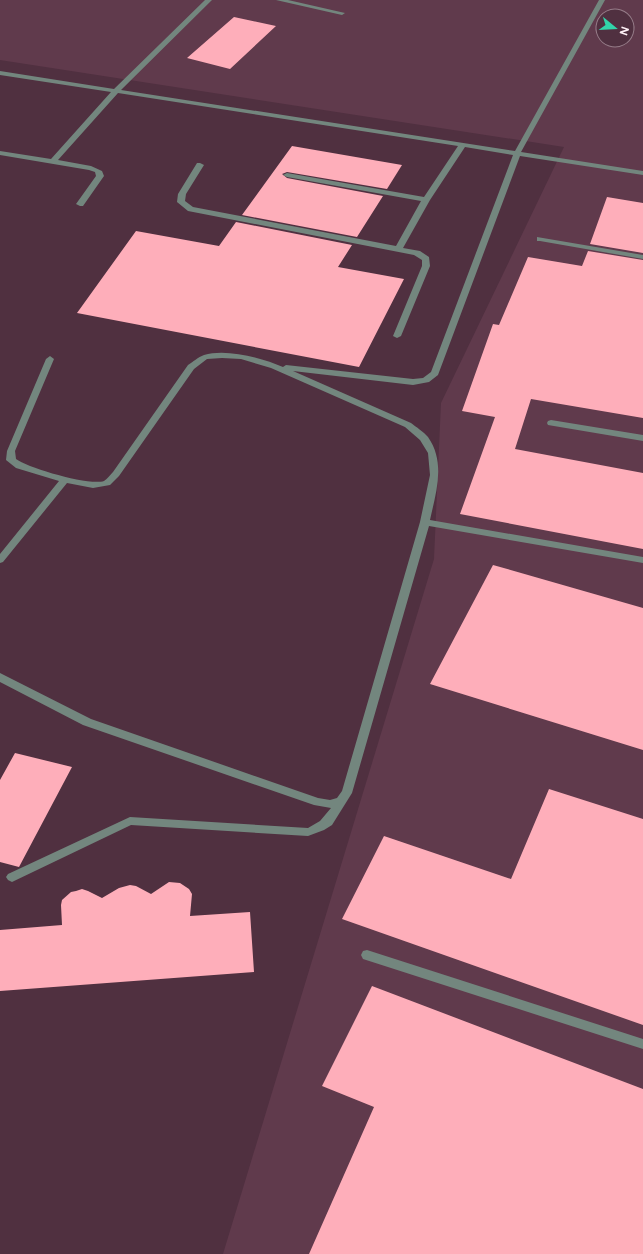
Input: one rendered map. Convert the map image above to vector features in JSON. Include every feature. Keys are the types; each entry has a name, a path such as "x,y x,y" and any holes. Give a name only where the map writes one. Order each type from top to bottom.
{"street":[{"path":"52,162 116,91 209,0"},
{"path":"279,0 342,13"},
{"path":"274,366 413,382 426,380 435,373 517,153 602,0"},
{"path":"0,73 643,173"},
{"path":"398,249 426,200 462,145"},
{"path":"0,153 91,168 98,171 100,176 80,204"},
{"path":"200,165 182,194 181,202 191,208 417,253 426,259 426,266 397,336"},
{"path":"288,175 426,200"},
{"path":"540,239 643,257"},
{"path":"12,877 130,821 308,832 323,827 330,820 346,793 425,522 435,475 432,453 424,438 408,424 274,366 241,357 222,355 205,357 190,367 116,474 107,483 93,485 65,480 19,466 11,460 11,451 50,359"},
{"path":"551,423 643,438"},
{"path":"0,560 65,480"},
{"path":"425,522 643,560"},
{"path":"0,677 87,722 318,802 330,804 340,802"},
{"path":"367,955 643,1044"}],"shaded area":[{"path":"0,0 643,0 643,1254 223,1254 434,559 441,403 564,147 0,60"}],"building":[{"path":"234,17 276,26 230,69 187,58"},
{"path":"292,146 402,165 387,189 287,172 282,174 287,178 383,196 357,237 242,215"},
{"path":"607,197 643,203 643,253 590,244"},
{"path":"236,222 352,245 338,267 404,279 359,367 77,313 136,231 219,246"},
{"path":"588,251 643,260 643,418 531,399 515,449 643,473 643,549 460,514 495,417 462,411 493,324 499,325 528,257 582,266"},
{"path":"493,565 643,608 643,750 430,684"},
{"path":"15,753 72,767 19,867 0,862 0,780"},
{"path":"549,789 643,819 643,1025 342,919 384,836 511,879"},
{"path":"169,882 180,883 189,889 192,894 190,916 250,912 254,972 0,991 0,930 62,925 62,900 71,892 82,889 102,898 119,888 130,885 136,886 151,894"},
{"path":"372,986 643,1089 643,1254 309,1254 374,1107 322,1086"}]}
